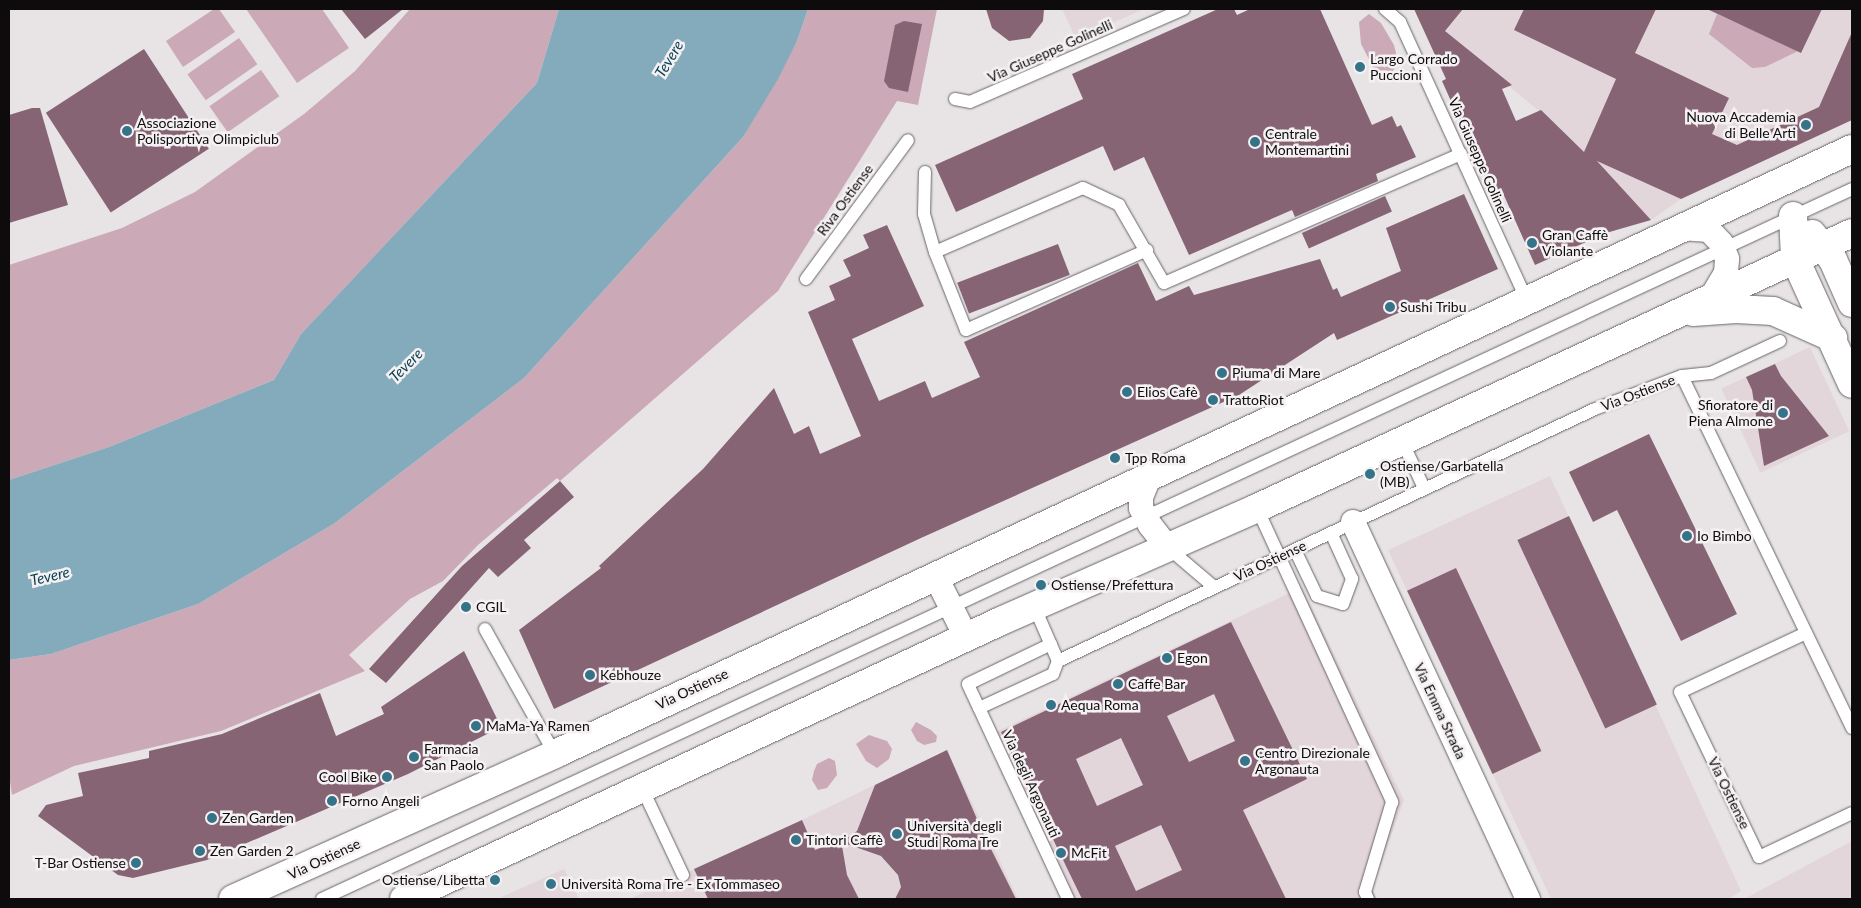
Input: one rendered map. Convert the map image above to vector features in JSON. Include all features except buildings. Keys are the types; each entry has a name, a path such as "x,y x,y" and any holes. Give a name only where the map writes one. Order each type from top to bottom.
{"main road":[{"name":"Via Ostiense","path":"233,899 555,754 935,575 1852,149"},
{"path":"1777,184 1793,216 1824,246 1852,303"},
{"path":"1793,216 1795,259 1833,338 1852,384"},
{"path":"412,898 966,637 1257,508 1852,232"},
{"path":"1674,314 1759,308 1788,316 1833,338"}],"street":[{"path":"1681,228 1709,230 1724,248 1726,273 1712,296"},
{"path":"1150,475 1141,497 1145,517 1167,547"},
{"name":"Via Emma Strada","path":"1353,522 1528,899"},
{"path":"935,575 966,637"}],"lane":[{"name":"Via Giuseppe Golinelli","path":"954,100 970,102 1184,9"},
{"name":"Via Giuseppe Golinelli","path":"1386,9 1400,22 1527,301"},
{"name":"Riva Ostiense","path":"806,279 908,140"},
{"path":"935,252 1083,188 1119,205 1147,250 1164,283 1461,154"},
{"path":"925,172 924,214 935,252 966,330 1147,250"},
{"path":"322,899 1852,189"},
{"path":"1682,376 1710,372 1780,342"},
{"name":"Via Ostiense","path":"1058,661 1595,409 1682,376 1806,633 1680,692 1759,857 1852,813"},
{"path":"1402,441 1424,488"},
{"path":"1257,508 1392,802 1365,892 1368,899"},
{"path":"1294,550 1317,596 1343,604 1352,579 1331,533"},
{"path":"1167,547 1214,587"},
{"path":"979,708 1053,674 1058,661 1034,606"},
{"path":"485,629 555,754"},
{"path":"1806,633 1852,728"},
{"name":"Via degli Argonauti","path":"1051,644 968,684 1068,899"},
{"path":"643,790 683,875"}],"shaded area":[{"path":"214,9 219,9 235,32 183,67 166,41"},
{"path":"246,9 322,9 349,48 297,83"},
{"path":"410,9 559,9 537,83 301,334 274,380 109,447 9,480 9,265 122,228 195,192 304,114 355,71"},
{"path":"808,9 937,9 918,105 897,101 778,291 560,481 557,478 478,545 443,581 410,599 349,655 365,671 221,731 74,766 12,795 9,775 9,660 51,654 198,604 335,523 524,378 743,137 797,41"},
{"path":"1062,9 1144,9 1076,39"},
{"path":"1416,9 1852,9 1852,120 1681,199 1651,220 1557,126"},
{"path":"1369,14 1381,23 1394,45 1398,61 1391,75 1382,75 1373,67 1361,44 1359,22"},
{"path":"1717,14 1798,51 1765,67 1752,68 1709,34"},
{"path":"239,38 257,64 206,100 187,74"},
{"path":"261,70 279,96 228,132 209,106"},
{"path":"1810,347 1849,431 1760,473 1721,388"},
{"path":"1550,476 1741,891 1729,899 1551,899 1388,550"},
{"path":"1302,587 1404,800 1372,889 1377,899 1075,899 996,732"},
{"path":"916,722 931,730 937,736 936,742 924,745 917,741 911,730"},
{"path":"869,735 887,741 892,749 889,759 877,768 866,761 856,744"},
{"name":"Università degli Studi Roma Tre","path":"947,750 1018,899 814,899 794,858 802,820"},
{"path":"829,758 835,761 837,775 827,788 818,790 812,780 814,771 817,764"},
{"path":"777,831 809,899 630,899"},
{"path":"1852,841 1852,899 1744,899"},
{"name":"Università Roma Tre - Ex Tommaseo","path":"564,869 579,899 497,899"}],"water":[{"name":"Tevere","path":"559,9 808,9 797,41 778,79 743,137 524,378 335,523 198,604 51,654 9,660 9,480 109,447 274,380 301,334 537,83"}],"place":[{"name":"Largo Corrado Puccioni","path":"1360,67"},
{"name":"Nuova Accademia di Belle Arti","path":"1806,125"},
{"name":"Associazione Polisportiva Olimpiclub","path":"127,131"},
{"name":"Centrale Montemartini","path":"1255,142"},
{"name":"Gran Caffè Violante","path":"1532,243"},
{"name":"Sushi Tribu","path":"1390,307"},
{"name":"Piuma di Mare","path":"1222,373"},
{"name":"Elios Cafè","path":"1127,392"},
{"name":"TrattoRiot","path":"1213,400"},
{"name":"Sfioratore di Piena Almone","path":"1783,413"},
{"name":"Tpp Roma","path":"1115,458"},
{"name":"Ostiense/Garbatella (MB)","path":"1370,474"},
{"name":"Io Bimbo","path":"1687,536"},
{"name":"Ostiense/Prefettura","path":"1041,585"},
{"name":"CGIL","path":"466,607"},
{"name":"Egon","path":"1167,658"},
{"name":"Kebhouze","path":"590,675"},
{"name":"Caffe Bar","path":"1118,684"},
{"name":"Aequa Roma","path":"1051,705"},
{"name":"MaMa-Ya Ramen","path":"476,726"},
{"name":"Farmacia San Paolo","path":"414,757"},
{"name":"Centro Direzionale Argonauta","path":"1245,761"},
{"name":"Cool Bike","path":"387,777"},
{"name":"Forno Angeli","path":"332,801"},
{"name":"Zen Garden","path":"212,818"},
{"name":"Università degli Studi Roma Tre","path":"897,834"},
{"name":"Tintori Caffè","path":"796,840"},
{"name":"Zen Garden 2","path":"200,851"},
{"name":"McFit","path":"1061,853"},
{"name":"T-Bar Ostiense","path":"136,863"},
{"name":"Ostiense/Libetta","path":"495,880"},
{"name":"Università Roma Tre - Ex Tommaseo","path":"551,884"}]}
